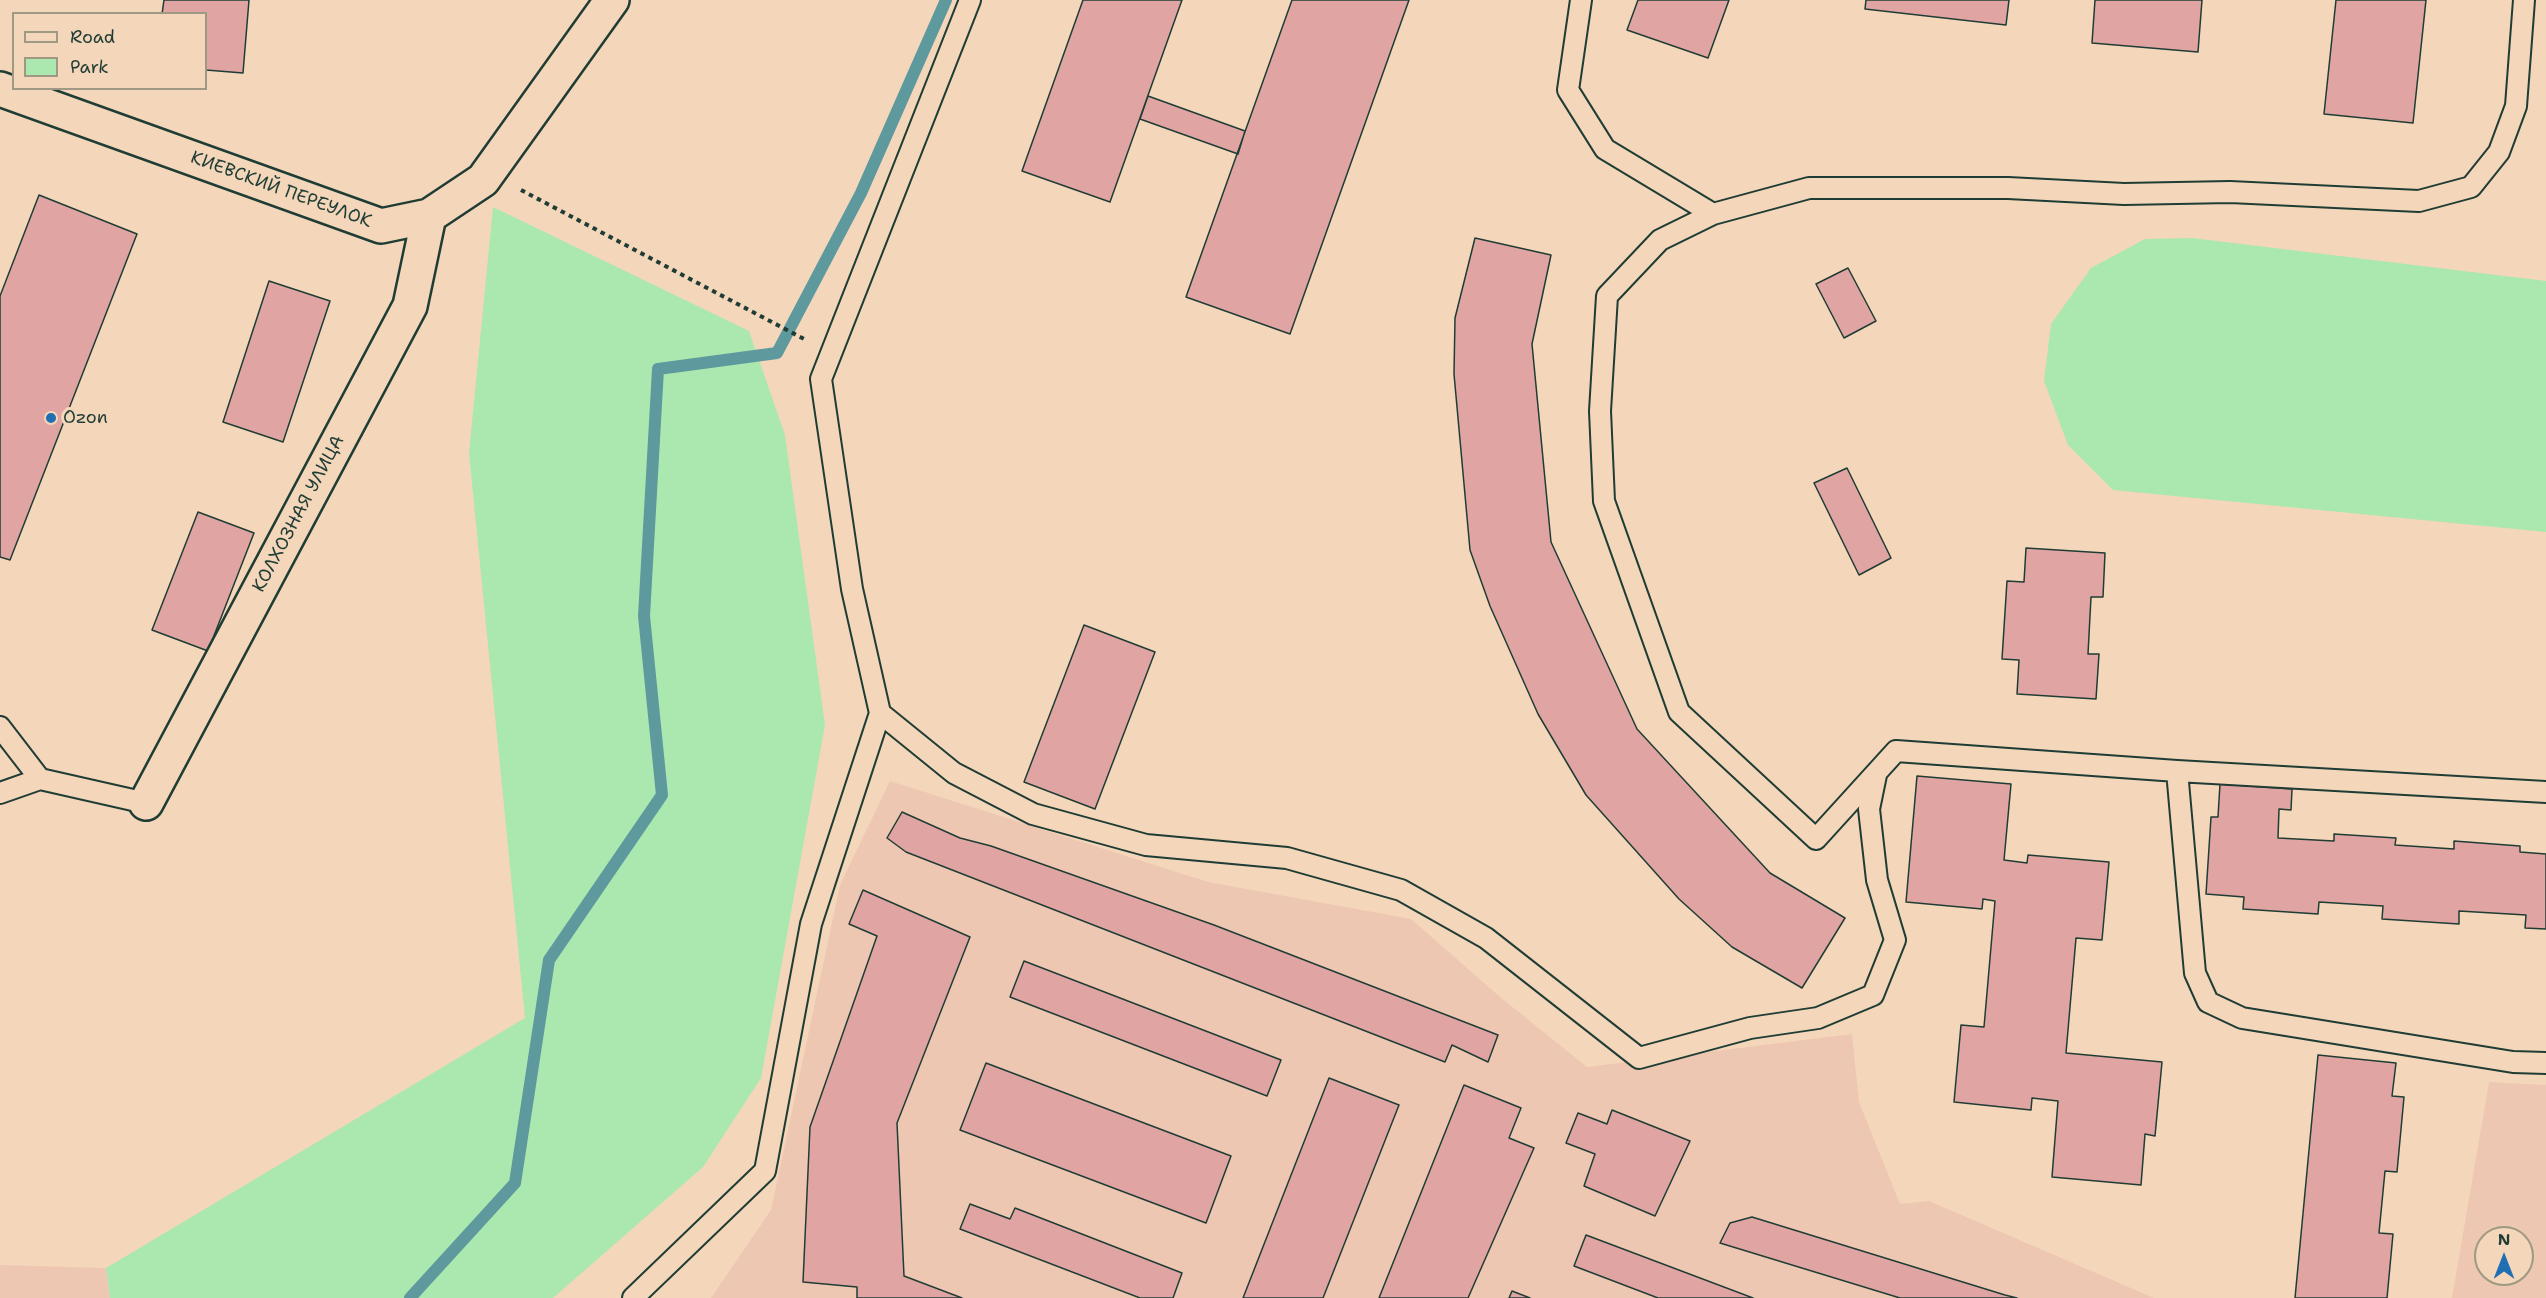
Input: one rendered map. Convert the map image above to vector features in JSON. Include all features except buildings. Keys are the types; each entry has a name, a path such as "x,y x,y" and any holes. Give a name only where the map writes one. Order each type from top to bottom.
{"street":[{"name":"КИЕВСКИЙ ПЕРЕУЛОК","path":"0,89 381,226 429,216 483,180 612,0"},
{"name":"КОЛХОЗНАЯ УЛИЦА","path":"146,802 410,306 429,216"}],"lane":[{"path":"633,1298 765,1171 811,924 880,713 852,589 821,379 970,0"},
{"path":"1581,0 1568,90 1605,149 1713,214"},
{"path":"2524,0 2516,106 2499,152 2471,187 2419,201 2230,192 2124,194 2008,188 1809,188 1713,214 1660,240 1607,296 1600,411 1604,501 1679,712 1816,839 1896,751 2177,771 2546,792"},
{"path":"880,713 954,773 1033,814 1146,845 1287,858 1401,890 1486,938 1639,1058 1750,1028 1818,1018 1873,995 1895,940 1877,880 1871,833 1869,809 1877,773"},
{"path":"0,727 40,779"},
{"path":"2177,771 2195,973 2208,1002 2242,1018 2513,1062 2546,1064"},
{"path":"0,793 40,779 146,802"}],"path":[{"path":"488,173 812,343"}],"shaded area":[{"path":"890,781 1208,882 1411,919 1500,997 1587,1067 1852,1034 1859,1102 1900,1204 1929,1201 2154,1298 711,1298 771,1210 840,885"},
{"path":"2489,1082 2546,1085 2546,1298 2452,1298"},
{"path":"0,1265 106,1268 110,1298 0,1298"}],"green space":[{"path":"493,207 749,331 785,435 825,725 761,1078 703,1167 553,1298 110,1298 106,1268 525,1018 469,453"},
{"path":"2192,238 2546,281 2546,532 2113,490 2068,445 2044,381 2051,324 2091,268 2145,239"}],"waterway":[{"path":"410,1298 515,1183 549,960 662,795 644,616 658,369 777,353 861,193 946,0"}],"place":[{"name":"Ozon","path":"51,418"}]}
